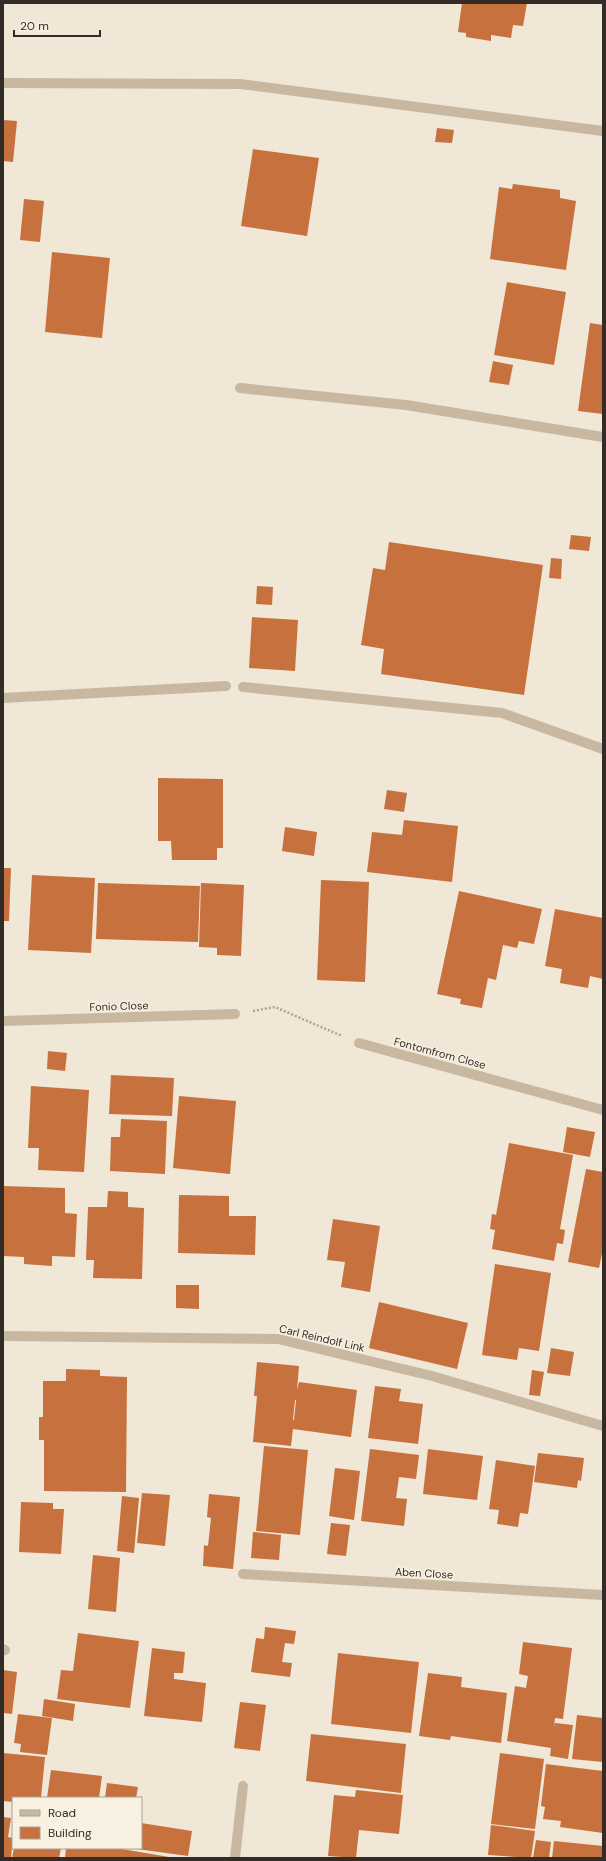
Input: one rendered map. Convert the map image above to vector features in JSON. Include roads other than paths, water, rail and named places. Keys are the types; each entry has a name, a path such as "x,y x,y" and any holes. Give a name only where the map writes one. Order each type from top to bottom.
{"street":[{"path":"3,83 240,84 603,131"},
{"path":"240,388 406,405 603,437"},
{"path":"3,698 226,686"},
{"path":"243,687 502,714 603,750"},
{"name":"Fonio Close","path":"3,1021 235,1014"},
{"name":"Fontomfrom Close","path":"358,1043 603,1110"},
{"name":"Carl Reindolf Link","path":"3,1336 278,1339 432,1376 603,1426"},
{"name":"Aben Close","path":"243,1574 603,1595"},
{"path":"235,1858 243,1786"}]}
